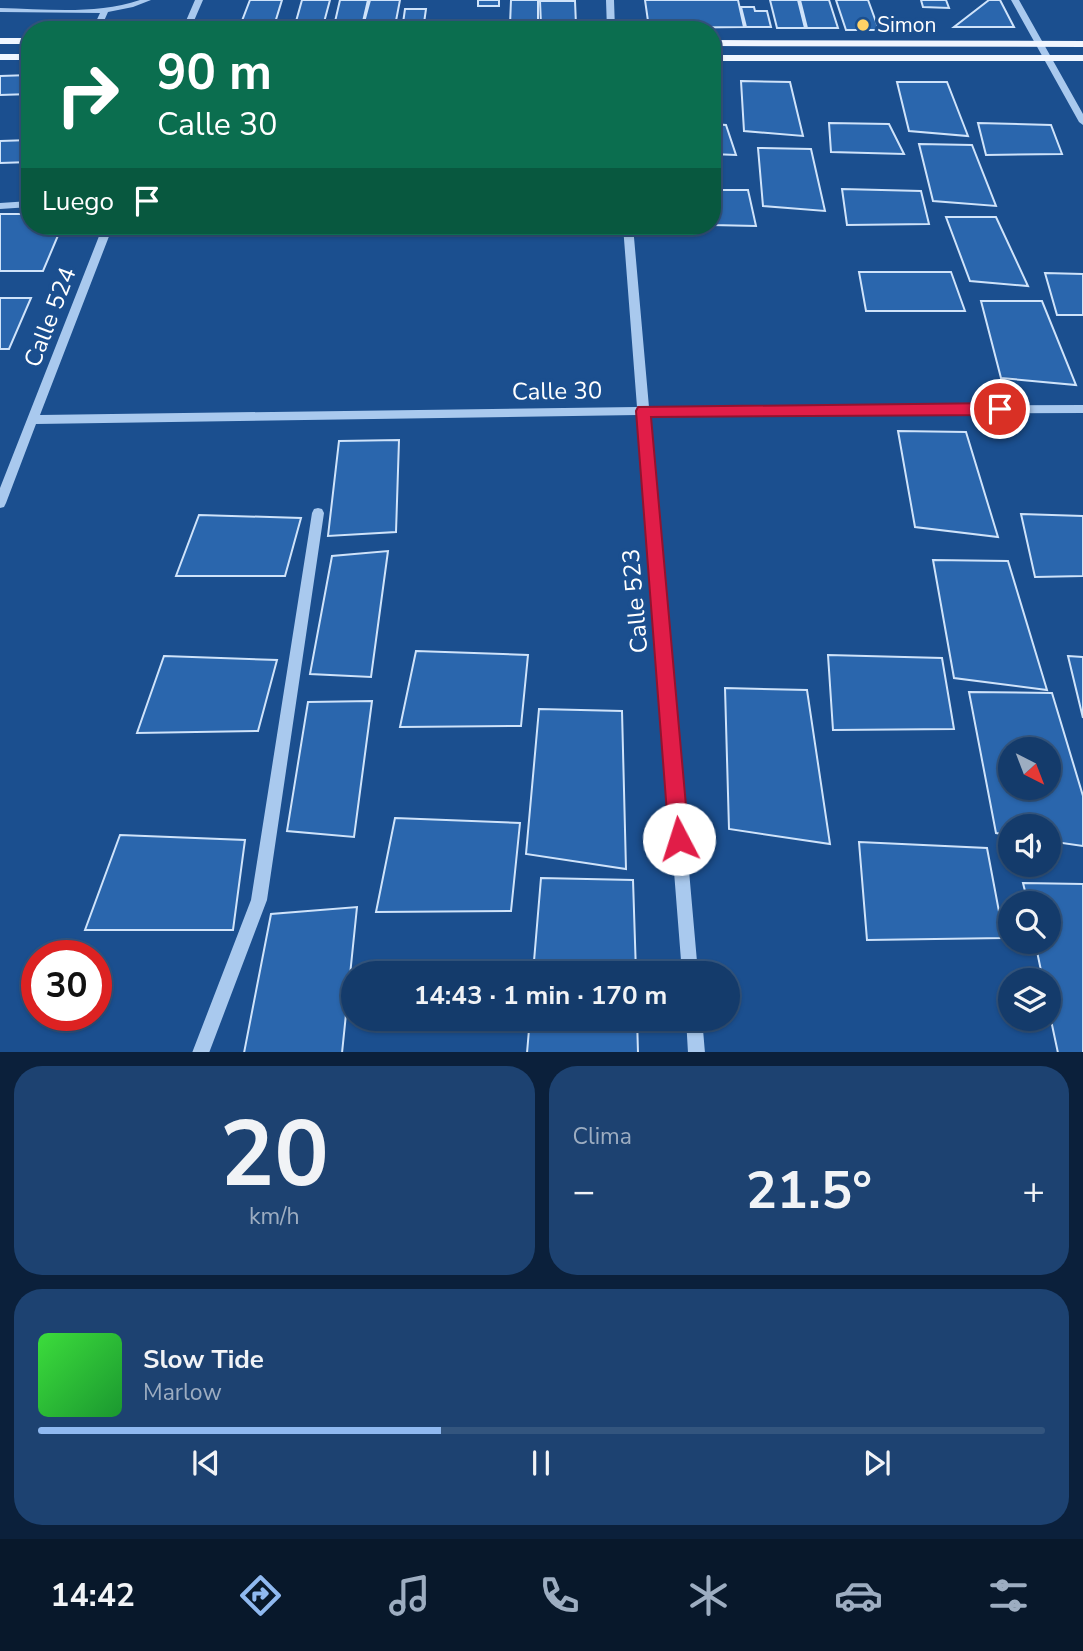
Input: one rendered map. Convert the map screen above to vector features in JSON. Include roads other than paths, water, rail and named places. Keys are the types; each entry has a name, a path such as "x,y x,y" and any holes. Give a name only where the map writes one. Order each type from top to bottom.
{"main road":[{"path":"0,41 21,41"},
{"path":"721,43 1083,44"},
{"path":"0,57 21,57"},
{"path":"721,58 1083,58"}],"street":[{"path":"0,10 105,10 131,7 147,0"},
{"path":"190,21 199,0"},
{"path":"610,0 611,21"},
{"path":"1015,0 1083,122"},
{"path":"100,21 105,10"},
{"path":"0,206 21,205"},
{"name":"Calle 524","path":"0,503 104,235"},
{"name":"Calle 523","path":"629,235 689,961"},
{"name":"Calle 30","path":"32,421 643,411 1083,409"},
{"path":"200,1052 259,900 318,513"},
{"path":"695,1031 697,1052"}],"place":[{"name":"Simon","path":"863,25"}]}
